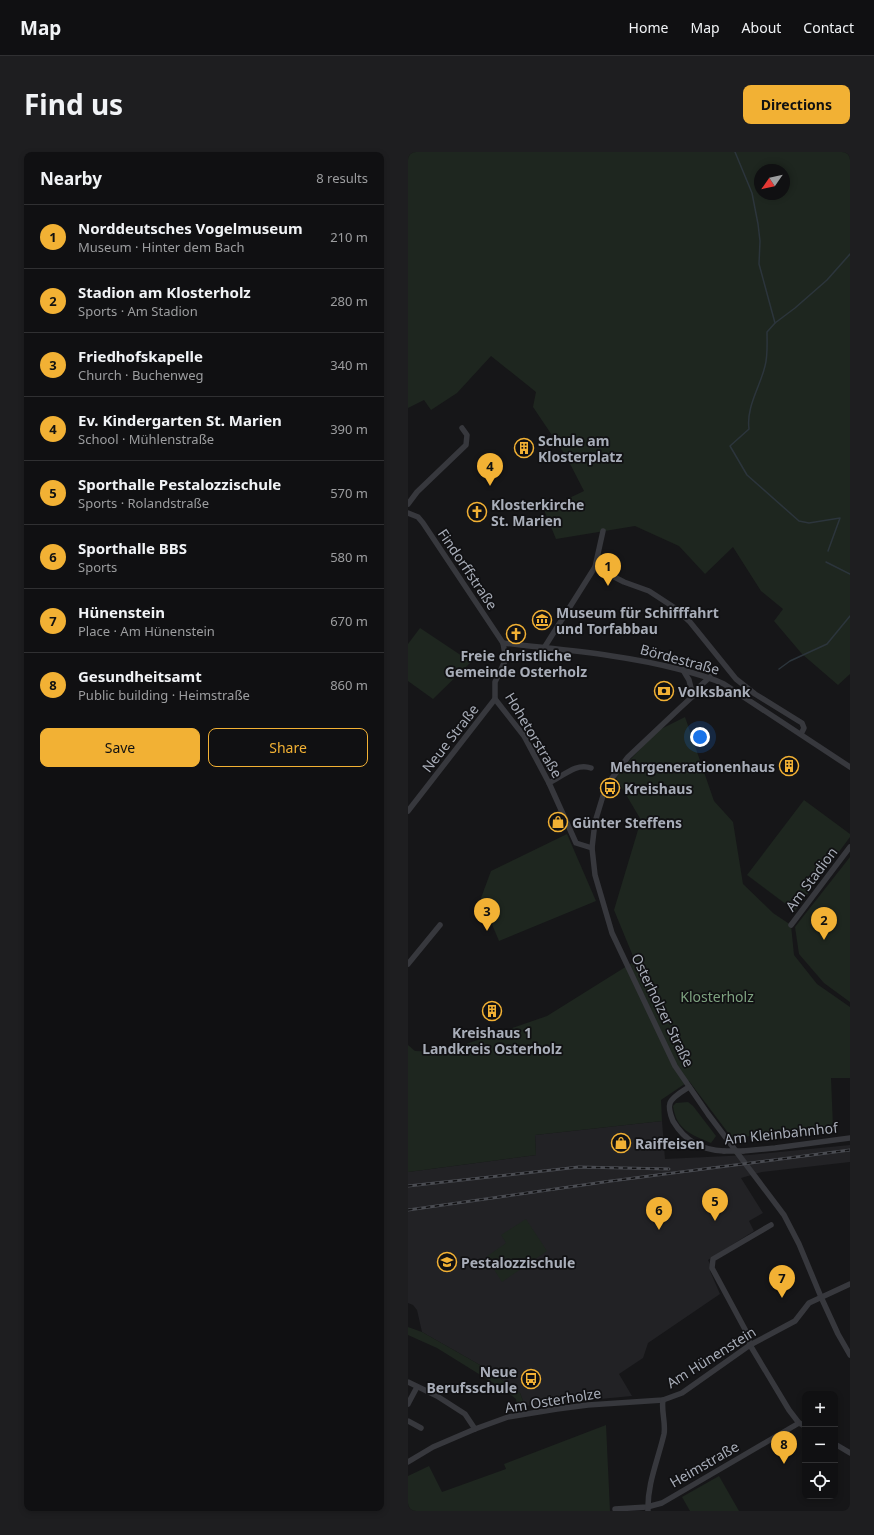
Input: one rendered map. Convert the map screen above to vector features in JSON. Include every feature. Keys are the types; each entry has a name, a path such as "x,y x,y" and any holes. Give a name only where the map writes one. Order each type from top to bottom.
{"street":[{"path":"408,504 422,487 466,445 467,436 462,428"},
{"name":"Findorffstraße","path":"408,513 418,517 423,523 503,643"},
{"path":"544,648 595,567 603,531"},
{"path":"595,567 624,582 649,591 675,608 690,622 736,679 755,694 802,723 804,728 801,734"},
{"name":"Bördestraße","path":"503,643 616,656 710,677 724,684 850,767"},
{"name":"Hohetorstraße","path":"503,643 505,661 495,682 495,699 524,736 549,783 576,843 592,848"},
{"path":"683,670 689,680 693,696"},
{"name":"Osterholzer Straße","path":"710,677 699,687 693,696 628,757 610,779 602,797 595,822 592,848 595,875 612,934 675,1066 784,1215 799,1244 838,1334 850,1355"},
{"name":"Neue Straße","path":"408,811 495,699"},
{"path":"549,783 560,778 566,772 585,765 591,768"},
{"name":"Am Stadion","path":"791,925 850,848"},
{"path":"408,964 440,926"},
{"name":"Am Kleinbahnhof","path":"689,1087 673,1098 669,1104 670,1115 686,1139 711,1150 743,1151 850,1138"},
{"path":"772,1225 713,1259 712,1268 747,1333 750,1345 785,1405 799,1423 802,1424"},
{"name":"Am Hünenstein","path":"648,1509 652,1476 664,1433 663,1400 682,1393 750,1345 795,1321 809,1303 850,1284"},
{"path":"408,1382 437,1396 465,1414 475,1429"},
{"path":"408,1404 417,1386"},
{"name":"Am Osterholze","path":"408,1462 433,1448 475,1429 508,1418 557,1408 663,1400"},
{"path":"408,1421 421,1428"},
{"name":"Heimstraße","path":"615,1509 648,1509 662,1503 799,1423"},
{"path":"838,1446 850,1453"}],"shaded area":[{"path":"662,1121 665,1159 749,1155 850,1145 850,1162 762,1172 741,1178 763,1213 749,1221 754,1231 708,1260 710,1264 710,1271 720,1294 648,1343 643,1358 619,1374 632,1396 525,1406 520,1393 487,1369 422,1332 417,1310 413,1305 408,1303 408,1172 536,1155 535,1135"}],"green space":[{"path":"408,152 850,152 850,674 838,685 802,654 774,621 783,609 761,591 733,547 705,574 679,546 635,526 556,539 544,510 584,491 566,456 533,407 536,392 491,356 457,393 431,410 424,400 408,408"},
{"path":"420,628 471,662 433,699 408,681 408,644"},
{"name":"Klosterholz","path":"685,717 714,801 733,822 743,884 773,913 791,925 794,955 817,984 850,1007 850,1078 831,1078 833,1127 732,1138 689,1081 661,1100 662,1121 535,1135 536,1155 408,1172 408,1045 415,1051 443,1052 547,1016 635,961 614,910 641,820 615,776 657,731"},
{"path":"804,800 850,834 850,837 795,911 747,875"},
{"path":"567,834 596,901 499,941 481,898 491,871"},
{"path":"850,857 850,1002 824,983 799,954 795,927"},
{"path":"688,1102 693,1106 716,1136 711,1143 691,1134 681,1126 677,1120 673,1106 676,1103"},
{"path":"526,1219 547,1251 502,1282 486,1257 506,1243 501,1235"},
{"path":"408,1327 422,1332 487,1369 520,1393 525,1406 517,1406 516,1399 503,1389 437,1348 408,1335"},
{"path":"606,1425 610,1511 408,1511 408,1476 429,1466 442,1492 506,1469 504,1464"},
{"path":"719,1476 739,1511 690,1511 682,1497"}],"waterway":[{"path":"735,152 752,193 760,241 759,264 775,323 767,332 766,362 751,405 749,429 730,446 747,475 799,521 809,523 840,518 828,551"},
{"path":"775,323 827,280 850,254"},
{"path":"826,562 850,574"},
{"path":"779,669 790,661 827,644 850,616"}],"railway":[{"path":"408,1210 611,1181 850,1150"},
{"path":"408,1186 579,1167 669,1169"}],"place":[{"name":"Schule am Klosterplatz","path":"524,448"},
{"name":"Ev. Kindergarten St. Marien","path":"490,486"},
{"name":"Klosterkirche St. Marien","path":"477,512"},
{"name":"Norddeutsches Vogelmuseum","path":"608,586"},
{"name":"Museum für Schifffahrt und Torfabbau","path":"542,620"},
{"name":"Freie christliche Gemeinde Osterholz","path":"516,634"},
{"name":"Volksbank","path":"664,691"},
{"name":"Mehrgenerationenhaus","path":"789,766"},
{"name":"Kreishaus","path":"610,788"},
{"name":"Günter Steffens","path":"558,822"},
{"name":"Friedhofskapelle","path":"487,931"},
{"name":"Stadion am Klosterholz","path":"824,940"},
{"name":"Kreishaus 1 Landkreis Osterholz","path":"492,1011"},
{"name":"Raiffeisen","path":"621,1143"},
{"name":"Sporthalle Pestalozzischule","path":"715,1221"},
{"name":"Sporthalle BBS","path":"659,1230"},
{"name":"Pestalozzischule","path":"447,1262"},
{"name":"Hünenstein","path":"782,1298"},
{"name":"Neue Berufsschule","path":"531,1379"},
{"name":"Gesundheitsamt","path":"784,1464"}]}
